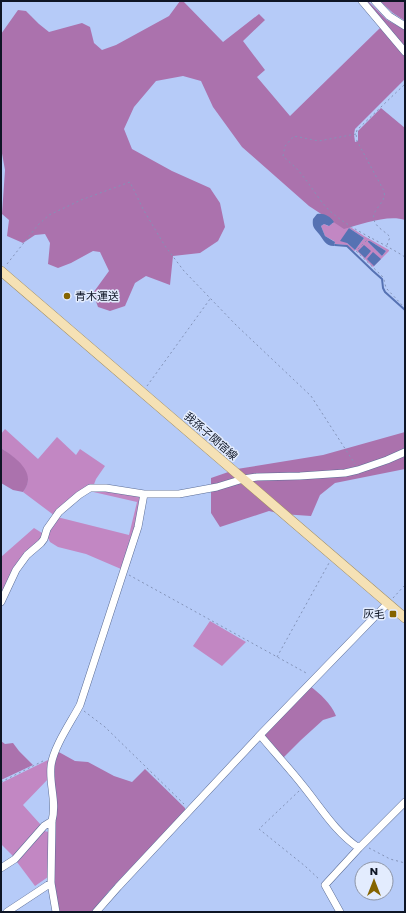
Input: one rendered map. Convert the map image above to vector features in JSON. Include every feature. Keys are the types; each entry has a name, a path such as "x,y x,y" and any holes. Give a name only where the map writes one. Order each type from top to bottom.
{"main road":[{"name":"我孫子関宿線","path":"2,270 405,618"}],"street":[{"path":"362,1 405,52"},
{"path":"375,1 389,16 405,26"},
{"path":"1,602 16,570 26,555 44,539 47,529 59,512 78,495 90,488 144,494 179,494 217,487 257,476 300,476 344,473 358,470 405,452"},
{"path":"56,912 51,882 54,799 51,768 55,754 79,707 138,527 144,494"},
{"path":"96,912 260,735 388,603"},
{"path":"260,735 335,826 348,840 361,846"},
{"path":"340,912 325,886 361,846 405,802"},
{"path":"1,868 15,859 44,826 52,822"},
{"path":"8,912 51,882"}],"path":[{"path":"387,246 390,237 376,224 374,218 374,214 385,197 384,190 357,141 356,134 357,130 405,84"},
{"path":"356,134 319,141 294,136 284,146 283,156 302,174 330,211 360,233 370,236 405,257"},
{"path":"2,270 38,225 49,214 81,200 130,182 143,209 165,246 184,271 236,325 311,396 358,470"},
{"path":"370,236 356,251 382,276 386,288 405,308"},
{"path":"142,392 210,298"},
{"path":"276,657 333,556"},
{"path":"123,572 315,678"},
{"path":"388,603 405,585"},
{"path":"79,707 105,727 190,810"},
{"path":"1,782 50,758 55,754"},
{"path":"304,787 259,829 305,866 325,886"},
{"path":"361,846 390,859 405,863"}],"shaded area":[{"path":"180,1 183,1 223,42 259,14 265,20 243,41 265,70 257,77 290,116 380,28 405,56 405,79 355,129 355,142 358,141 358,131 381,108 405,128 405,220 398,218 383,219 344,229 309,206 242,147 213,107 201,81 183,76 156,81 134,107 124,129 132,149 172,171 210,188 220,203 225,227 218,241 200,253 173,256 170,285 146,276 135,283 125,306 110,311 98,307 93,293 109,271 100,252 93,251 58,268 48,264 50,243 45,234 35,235 23,243 7,236 9,220 2,214 5,170 1,148 1,34 18,10 26,11 49,32 82,23 90,27 94,43 102,50 116,45 169,16"},
{"path":"362,1 368,1 387,20 405,30 405,51"},
{"path":"380,1 405,1 405,21 393,13"},
{"path":"332,215 389,251 373,267 356,250 354,251 346,245 335,244 334,241 325,236 321,226 324,224 328,226 333,223","holes":["349,228 364,238 355,250 347,243","368,241 370,241 386,251 382,256"]},
{"path":"5,429 38,459 57,437 76,455 80,449 105,466 96,479 93,487 55,516 23,492 27,485 26,473 18,462 1,448 1,434"},
{"path":"405,432 405,469 335,483 320,495 311,516 282,514 269,511 220,527 211,513 211,478 237,469 323,455"},
{"path":"1,448 19,461 27,472 27,485 23,492 13,490 1,483"},
{"path":"92,490 141,495 137,525 121,569 86,554 58,547 50,542 47,536 57,517 129,535 137,502 89,491"},
{"path":"34,528 42,533 42,539 35,546 1,598 1,557"},
{"path":"210,621 246,642 222,666 193,646"},
{"path":"310,686 328,703 336,716 323,720 283,758 263,736"},
{"path":"1,741 5,744 13,743 33,765 1,780"},
{"path":"57,751 75,761 88,762 114,776 132,782 145,769 185,808 185,811 109,891 92,912 58,912 54,888 56,811 53,771"},
{"path":"50,759 50,777 23,805 41,825 14,857 1,844 1,783"},
{"path":"44,831 49,832 48,877 35,886 17,862"}],"water":[{"path":"317,214 327,215 334,222 329,226 324,224 321,226 325,236 335,242 334,246 327,244 314,227 313,219"},
{"path":"349,228 364,238 355,250 347,243 340,241"},
{"path":"370,241 386,251 382,256 368,242"},
{"path":"364,245 371,251 365,258 358,251"},
{"path":"373,252 381,259 374,266 367,259"}],"waterway":[{"path":"335,245 347,246 382,279 385,292 405,310"}],"place":[{"name":"青木運送","path":"67,296"},
{"name":"灰毛","path":"393,614"}]}
